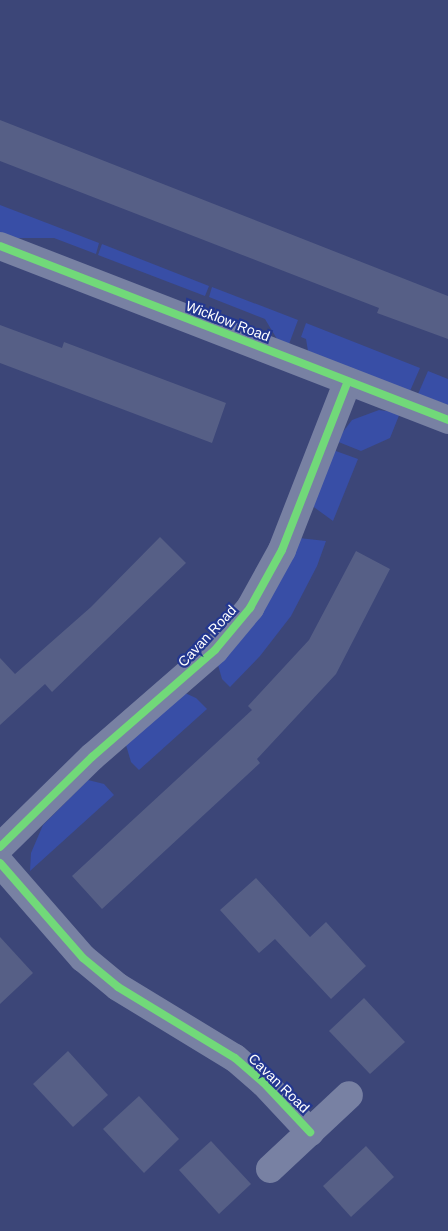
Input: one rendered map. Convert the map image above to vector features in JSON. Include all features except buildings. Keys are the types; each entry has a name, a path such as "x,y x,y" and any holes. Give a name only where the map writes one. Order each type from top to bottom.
{"street":[{"name":"Wicklow Road","path":"0,246 448,420"},
{"name":"Cavan Road","path":"0,847 92,757 215,650 244,615 282,550 348,382"},
{"name":"Cavan Road","path":"0,864 83,958 118,987 235,1058 269,1088 310,1132"},
{"name":"Cavan Road","path":"270,1169 350,1095"}],"shaded area":[{"path":"0,205 99,243 96,254 54,238 16,238 0,232"},
{"path":"102,244 209,286 205,296 98,255"},
{"path":"212,287 298,320 289,344 277,339 265,319 209,297"},
{"path":"306,323 420,368 410,391 308,351 306,339 301,337"},
{"path":"428,371 448,379 448,405 418,394"},
{"path":"379,410 400,413 390,438 361,451 336,441 352,420"},
{"path":"333,450 358,459 333,521 311,505"},
{"path":"299,538 326,541 317,566 291,616 260,656 230,687 222,679 218,665"},
{"path":"185,693 196,698 207,709 139,770 131,762 126,745"},
{"path":"88,780 104,784 114,795 30,871 31,853 43,825"}],"cycle path":[{"path":"0,246 448,420"},
{"path":"0,847 92,757 215,650 250,608 282,550 348,381"},
{"path":"0,863 83,958 118,987 235,1058 263,1082 310,1132"}]}
